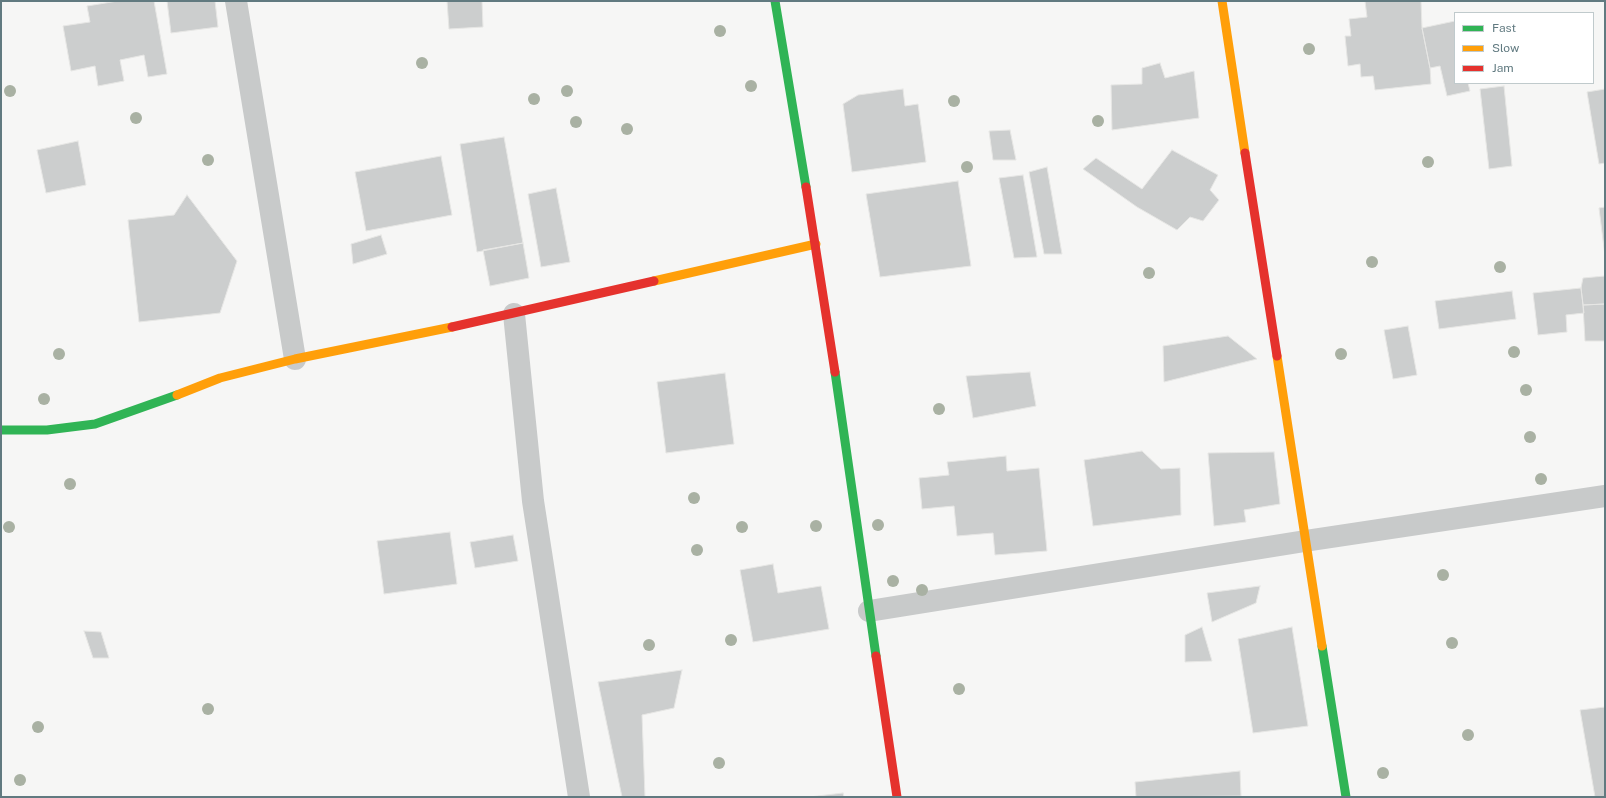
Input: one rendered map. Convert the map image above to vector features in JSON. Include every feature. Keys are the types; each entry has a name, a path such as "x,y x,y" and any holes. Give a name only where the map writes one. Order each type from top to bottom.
{"street":[{"path":"236,1 295,359"},
{"path":"775,1 816,244 897,797"},
{"path":"1222,1 1346,797"},
{"path":"1,430 48,430 95,424 154,404 220,378 295,359 514,314 816,244"},
{"path":"514,314 533,501 579,797"},
{"path":"869,611 1305,541 1605,496"}],"building":[{"path":"118,1 154,1 167,74 148,77 144,55 120,60 124,81 98,86 95,66 71,71 63,26 90,22 87,6"},
{"path":"167,1 215,1 218,27 171,33"},
{"path":"447,1 482,1 483,27 449,29"},
{"path":"1365,1 1421,1 1422,28 1430,68 1431,84 1375,90 1373,76 1361,77 1360,64 1348,66 1345,36 1351,36 1349,19 1367,17"},
{"path":"1454,21 1454,84 1468,84 1470,91 1447,96 1440,66 1430,68 1422,28"},
{"path":"1160,63 1165,78 1194,71 1199,118 1112,130 1111,85 1142,84 1142,68"},
{"path":"1504,86 1512,166 1489,169 1480,89"},
{"path":"903,89 905,106 918,104 926,162 852,172 843,104 858,95"},
{"path":"1605,89 1605,163 1599,164 1587,92"},
{"path":"1010,130 1016,160 993,160 989,131"},
{"path":"504,137 523,243 477,252 460,144"},
{"path":"78,141 86,185 46,193 37,150"},
{"path":"1172,150 1218,175 1210,190 1219,200 1203,221 1190,217 1177,230 1137,207 1083,169 1096,158 1142,189"},
{"path":"441,156 452,215 366,231 355,172"},
{"path":"1047,167 1062,254 1044,254 1029,172"},
{"path":"1023,175 1037,257 1014,258 999,178"},
{"path":"958,181 971,266 880,277 866,194"},
{"path":"556,188 570,262 541,267 528,194"},
{"path":"187,195 237,261 220,313 139,322 128,220 174,215"},
{"path":"1605,207 1605,256 1599,208"},
{"path":"381,235 387,254 353,264 351,244"},
{"path":"523,243 529,278 490,286 483,250"},
{"path":"1605,276 1605,304 1583,305 1581,288 1583,278"},
{"path":"1581,288 1584,313 1566,315 1567,332 1538,335 1533,293"},
{"path":"1512,291 1516,319 1439,329 1435,301"},
{"path":"1605,304 1605,341 1585,341 1583,305"},
{"path":"1408,326 1417,375 1393,379 1384,330"},
{"path":"1228,336 1257,359 1164,382 1163,346"},
{"path":"1030,372 1036,406 973,418 966,376"},
{"path":"725,373 734,444 666,453 657,382"},
{"path":"1142,451 1161,469 1180,468 1181,515 1093,526 1084,460"},
{"path":"1274,452 1280,504 1244,510 1246,522 1214,526 1208,453"},
{"path":"1006,456 1007,471 1039,468 1047,551 995,555 993,533 957,536 954,506 922,509 919,478 949,475 947,462"},
{"path":"450,532 457,584 384,594 377,541"},
{"path":"513,535 518,561 475,568 470,542"},
{"path":"773,564 778,593 821,586 829,629 753,642 740,570"},
{"path":"1260,586 1256,603 1212,622 1207,593"},
{"path":"1202,627 1212,661 1185,662 1185,635"},
{"path":"1292,627 1308,726 1253,733 1238,639"},
{"path":"84,631 101,632 109,658 93,658"},
{"path":"682,670 674,708 642,715 645,797 622,797 598,682"},
{"path":"1605,707 1605,797 1595,797 1580,710"},
{"path":"1240,771 1241,796 1136,797 1135,782"},
{"path":"843,793 844,797 809,797"}],"traffic: fast":[{"path":"775,1 806,187"},
{"path":"835,372 876,656"},
{"path":"1,430 47,430 95,424 177,395"},
{"path":"1322,646 1346,797"}],"traffic: slow":[{"path":"1222,1 1245,153"},
{"path":"654,281 816,244"},
{"path":"177,395 220,378 295,359 452,327"},
{"path":"1277,356 1322,646"}],"traffic: jam":[{"path":"1245,153 1277,356"},
{"path":"806,187 835,372"},
{"path":"452,327 654,281"},
{"path":"876,656 897,797"}]}
